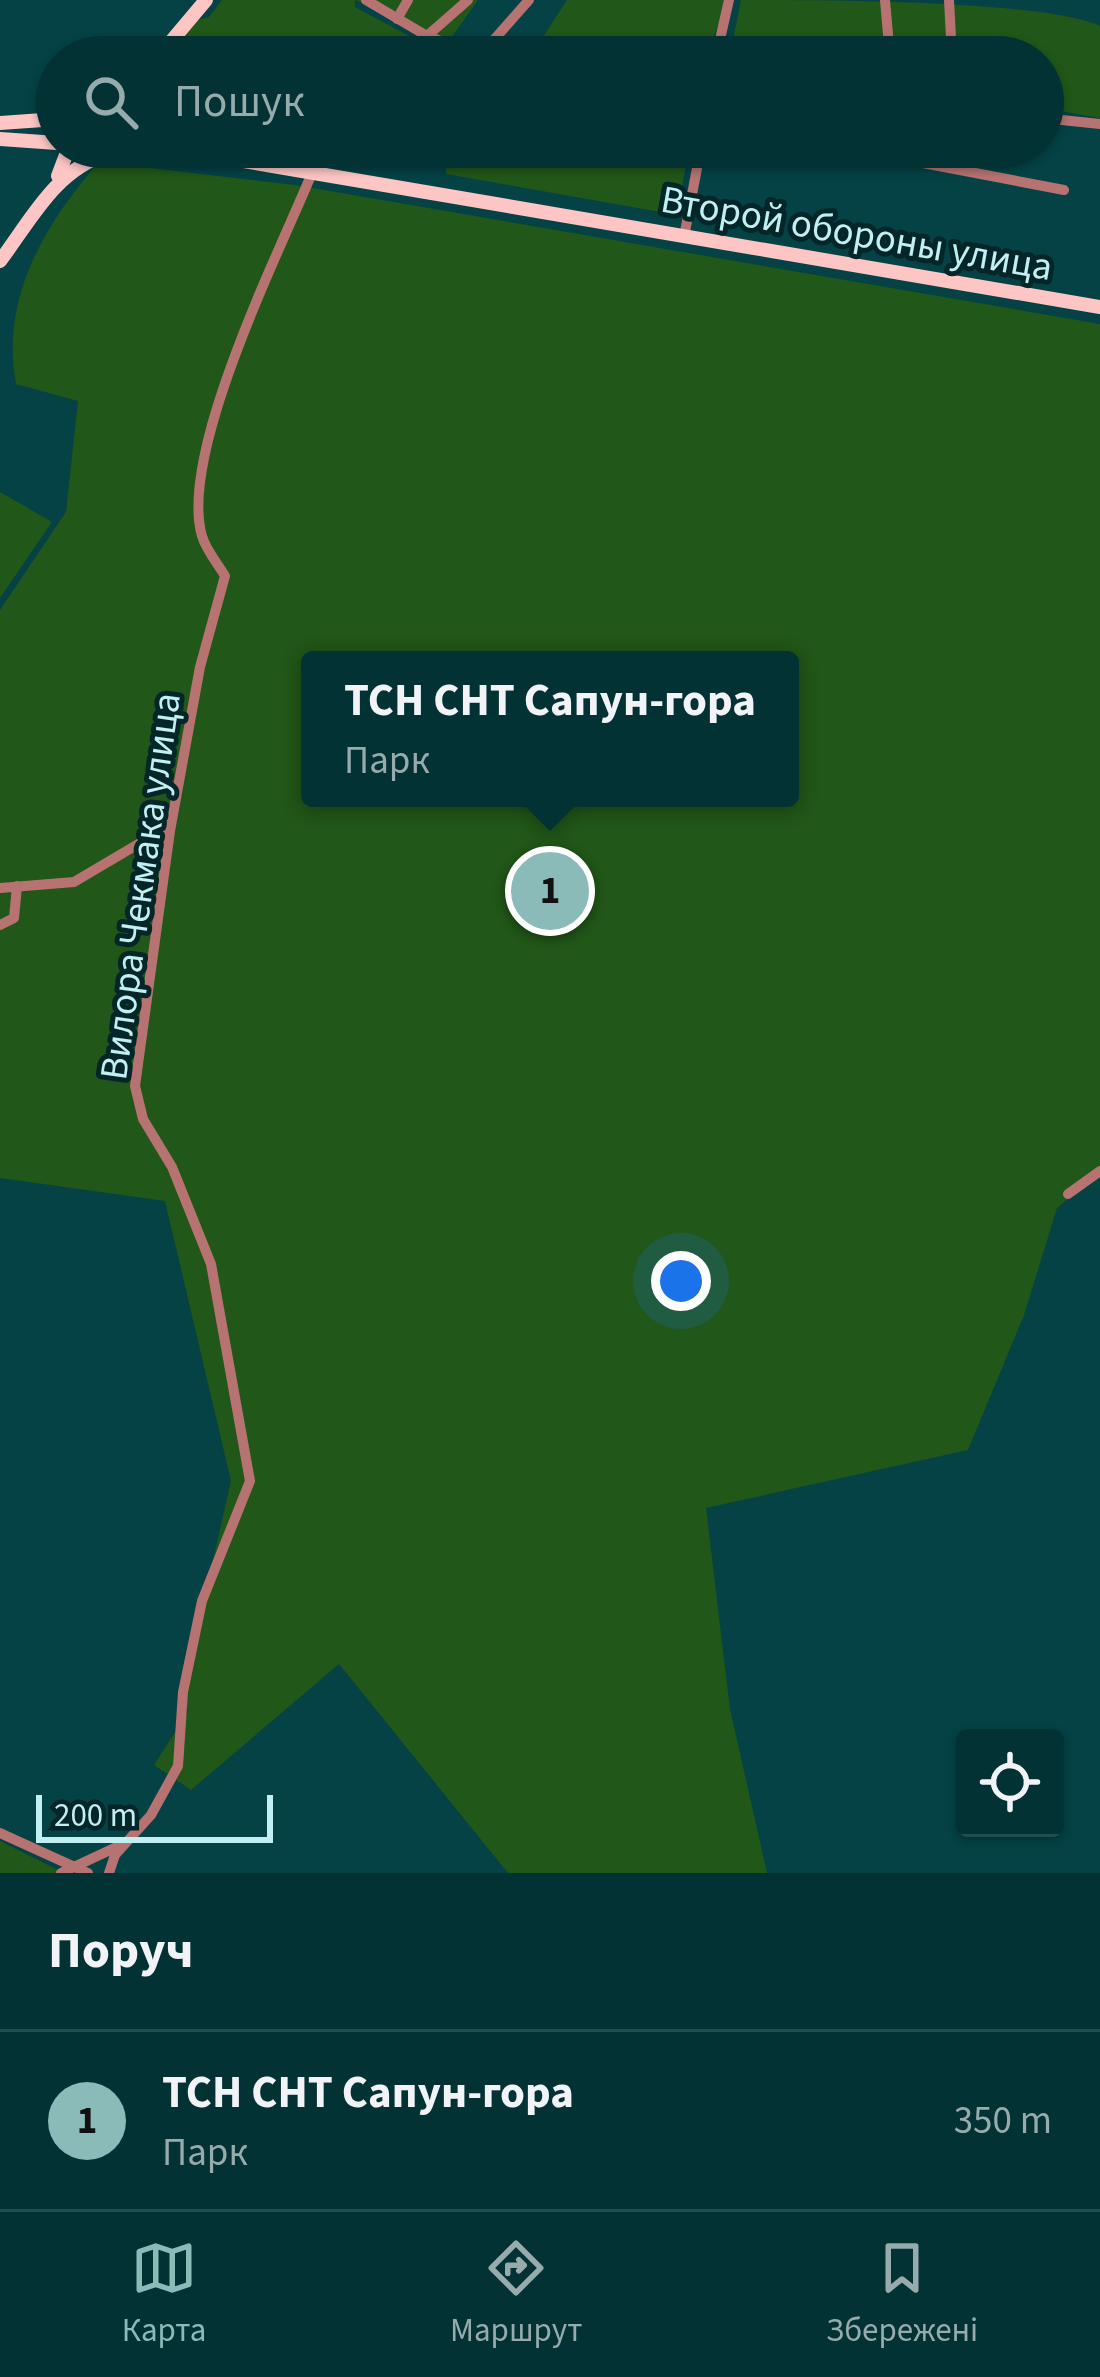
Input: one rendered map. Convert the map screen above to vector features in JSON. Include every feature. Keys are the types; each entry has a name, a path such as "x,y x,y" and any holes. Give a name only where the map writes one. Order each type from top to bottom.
{"main road":[{"path":"176,36 206,0"},
{"path":"0,123 36,122"},
{"path":"0,139 36,141"},
{"path":"57,168 57,180"},
{"path":"0,261 61,168"},
{"path":"57,180 73,168"},
{"name":"Второй обороны улица","path":"288,168 1100,307"}],"street":[{"path":"366,0 427,36 467,0"},
{"path":"397,19 408,0"},
{"path":"497,36 529,0"},
{"path":"722,36 729,0"},
{"path":"885,0 888,36"},
{"path":"949,0 951,36"},
{"path":"1064,120 1100,124"},
{"path":"684,237 697,168"},
{"path":"949,168 1064,190"},
{"name":"Вилора Чекмака улица","path":"109,1873 123,1844 151,1815 178,1766 184,1692 202,1600 250,1481 211,1264 172,1168 143,1119 135,1086 170,831 200,667 225,576 202,538 197,494 230,370 312,172"},
{"path":"0,888 74,882 170,831"},
{"path":"0,925 14,918 17,886"},
{"path":"1068,1194 1100,1171"},
{"path":"0,1833 64,1870 88,1873"},
{"path":"64,1870 123,1844"}],"green space":[{"path":"222,0 355,0 355,7 409,36 181,36 194,21 209,17"},
{"path":"356,0 478,0 452,36 422,36"},
{"path":"567,0 728,0 714,36 544,36"},
{"path":"741,0 982,6 1071,17 1100,26 1100,118 1064,112 1064,36 734,36"},
{"path":"94,168 150,168 295,185 1100,324 1100,1171 1057,1208 1024,1315 968,1450 706,1508 730,1709 767,1873 508,1873 339,1664 191,1790 154,1765 188,1712 183,1692 231,1481 165,1201 0,1178 0,610 66,512 78,401 16,384 13,352 21,292 61,211"},
{"path":"446,168 685,168 677,215 446,174"},
{"path":"0,492 52,522 0,598"},
{"path":"0,1841 64,1873 0,1873"}],"place":[{"name":"ТСН СНТ Сапун-гора","path":"550,891"}]}
